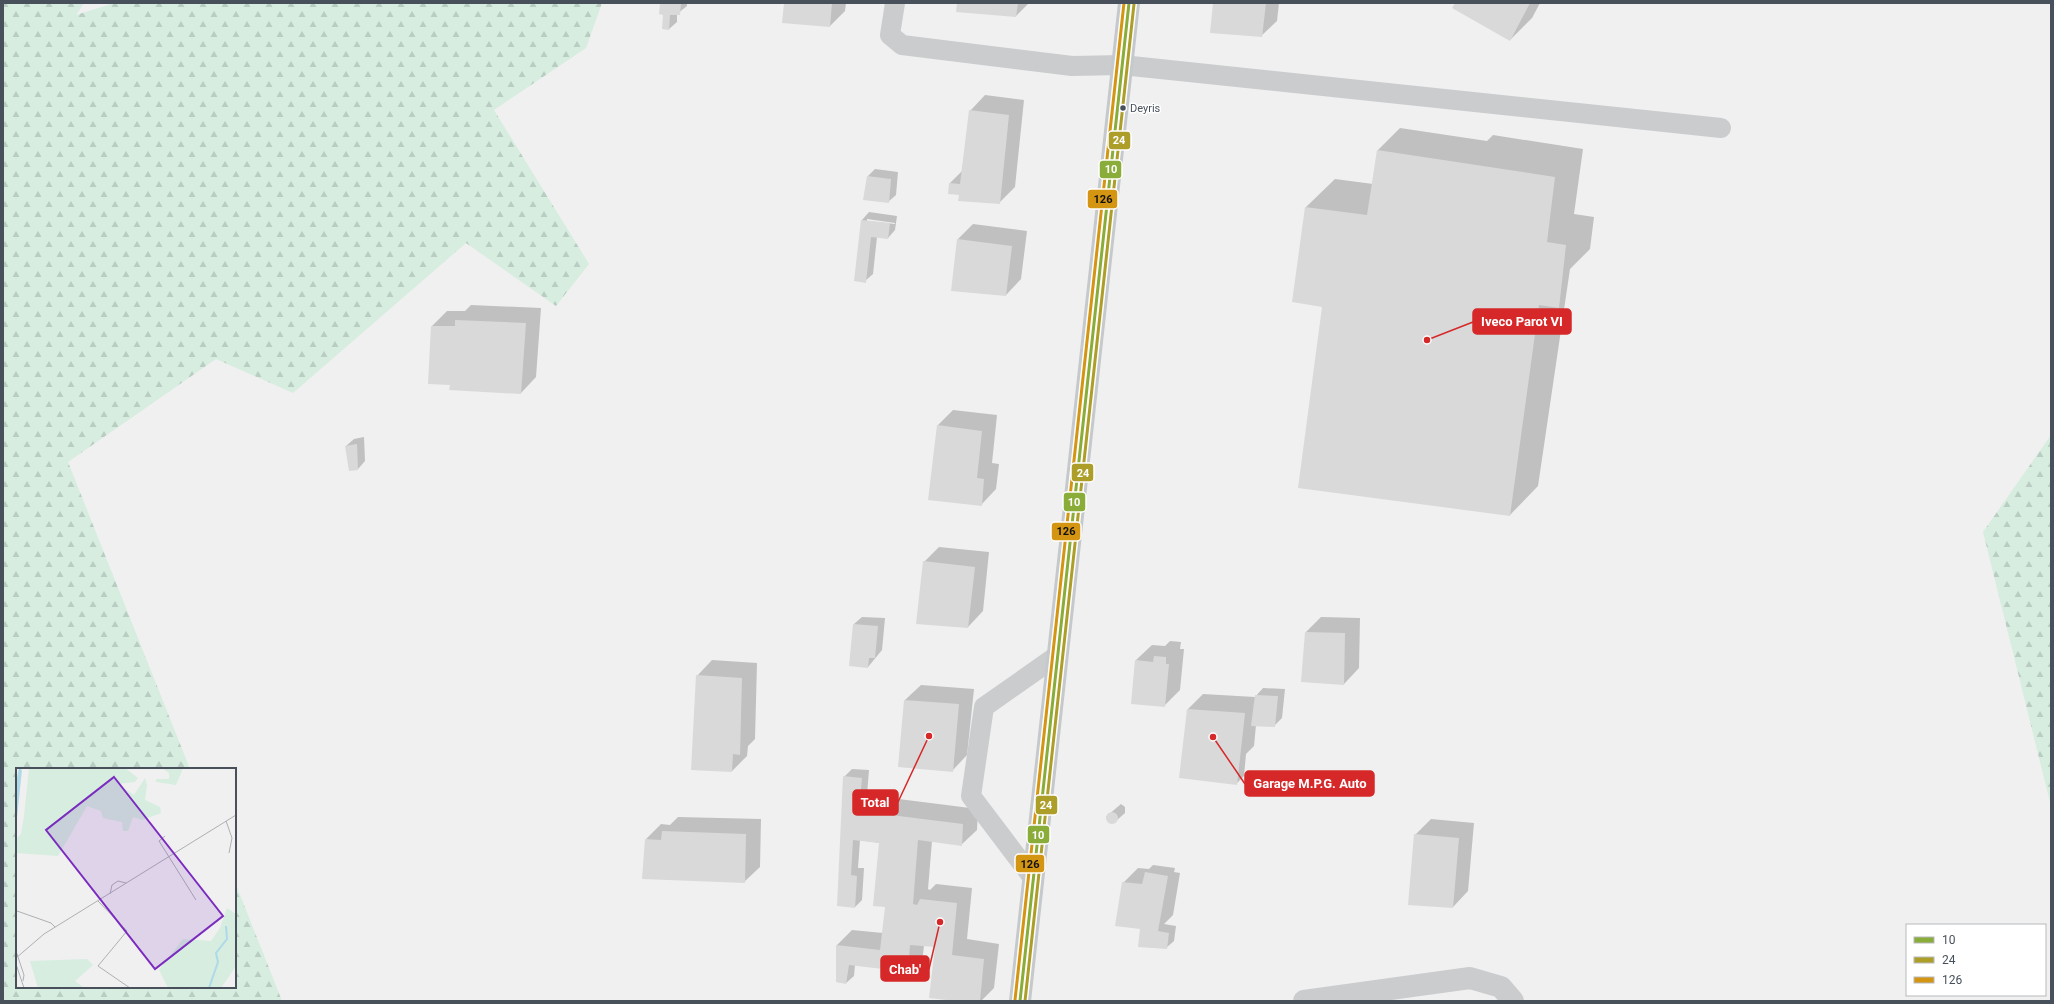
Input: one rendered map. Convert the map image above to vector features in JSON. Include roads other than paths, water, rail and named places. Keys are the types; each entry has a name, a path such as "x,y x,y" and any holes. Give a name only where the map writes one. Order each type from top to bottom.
{"main road":[{"path":"1020,1001 1129,3"}],"street":[{"path":"1304,1001 1470,978 1501,987 1513,1001"}],"lane":[{"path":"895,3 890,35 902,45 1072,66 1122,65 1721,128"},
{"path":"1033,878 971,796 984,707 1058,655"}],"place":[{"name":"Deyris","path":"1123,108"},
{"name":"Iveco Parot VI","path":"1427,340"},
{"name":"Total","path":"929,736"},
{"name":"Garage M.P.G. Auto","path":"1213,737"},
{"name":"Chab'","path":"940,922"}]}
